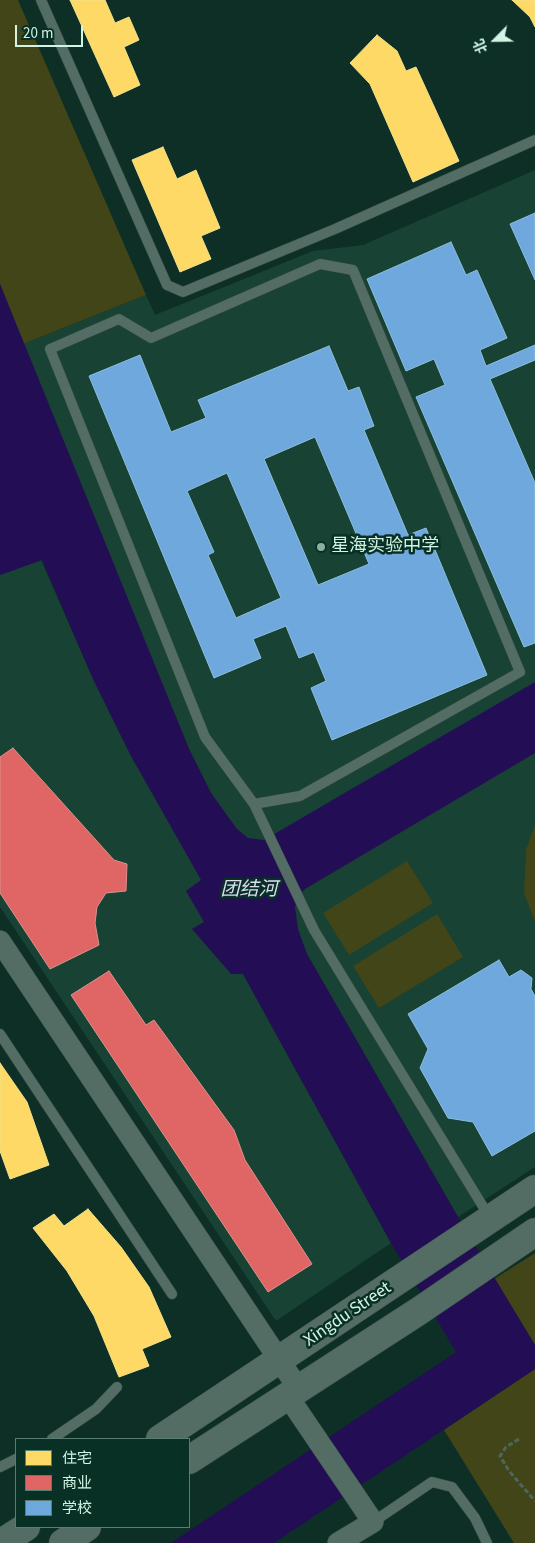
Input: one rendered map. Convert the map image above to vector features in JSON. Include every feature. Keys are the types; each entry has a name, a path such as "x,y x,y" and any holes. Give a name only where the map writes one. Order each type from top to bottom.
{"main road":[{"name":"Xingdu Street","path":"162,1438 280,1361 484,1222 535,1190"},
{"name":"Xingdu Street","path":"190,1459 535,1232"},
{"path":"1,1543 24,1528"},
{"path":"62,1543 85,1528"}],"street":[{"path":"0,941 280,1361 310,1430 373,1522 338,1543"}],"lane":[{"path":"40,0 167,285 183,292 335,229 535,140"},
{"path":"254,804 300,796 520,672 353,270 320,264 151,338 119,319 50,349 205,737 254,804 314,930 484,1222"},
{"path":"0,1034 172,1294"},
{"path":"53,1438 96,1409 117,1387"},
{"path":"0,1467 15,1460"},
{"path":"373,1522 432,1482 452,1487 475,1518 487,1543"}],"path":[{"path":"519,1439 506,1446 500,1456 509,1472 535,1501"}],"shaded area":[{"path":"0,0 18,0 146,295 23,344 0,284"},
{"name":"星海实验中学","path":"535,170 535,1167 458,1217 307,954 211,793 189,749 23,344 146,295 155,315 313,251 363,245"},
{"path":"41,560 93,679 131,756 202,880 204,922 193,929 243,974 391,1243 276,1321 0,907 0,575"},
{"path":"535,824 535,922 524,893 526,850"},
{"path":"407,861 433,903 349,955 323,913"},
{"path":"437,914 463,957 379,1008 353,966"},
{"path":"535,1253 535,1345 494,1279"},
{"path":"535,1369 535,1543 514,1543 444,1430"}],"water":[{"name":"团结河","path":"0,284 189,749 211,793 237,829 248,838 264,840 535,682 535,753 305,889 298,897 295,907 298,929 307,954 458,1217 535,1345 535,1369 274,1543 171,1543 456,1352 391,1243 243,974 231,974 192,929 204,922 186,891 201,880 131,756 93,679 42,560 0,575"}],"building: 住宅":[{"path":"70,0 105,0 115,23 129,17 139,40 124,47 140,85 114,97"},
{"path":"512,0 535,0 535,27 530,17"},
{"path":"377,35 397,51 406,71 416,67 459,161 413,182 370,84 350,63"},
{"path":"163,147 177,179 196,170 220,228 201,236 211,259 180,272 132,160"},
{"path":"0,1063 27,1102 49,1165 10,1179 0,1151"},
{"path":"88,1209 121,1247 149,1287 171,1337 142,1349 149,1366 119,1377 94,1316 67,1271 33,1228 54,1214 64,1226"}],"building: 商业":[{"path":"13,748 114,860 127,864 126,891 106,893 97,907 95,923 99,945 50,969 0,893 0,757"},
{"path":"109,971 146,1025 154,1020 234,1130 245,1160 312,1264 268,1292 71,995"}],"building: 学校":[{"path":"535,213 535,280 510,224"},
{"path":"451,242 466,275 477,270 507,338 480,350 486,366 535,345 535,360 490,379 535,483 535,643 524,647 416,397 445,385 434,359 406,371 367,279"},
{"path":"329,346 348,391 359,387 374,426 364,430 408,535 426,528 487,675 332,740 311,688 326,681 314,652 299,658 286,626 253,639 261,658 214,678 89,376 140,355 171,432 206,418 198,400","holes":["315,437 369,564 318,585 264,459","227,473 281,598 236,618 208,555 214,552 187,491"]},
{"path":"499,960 509,977 521,970 532,978 531,989 535,996 535,1131 492,1156 473,1122 448,1118 420,1068 428,1049 408,1014"}],"place":[{"name":"星海实验中学","path":"321,547"}]}
